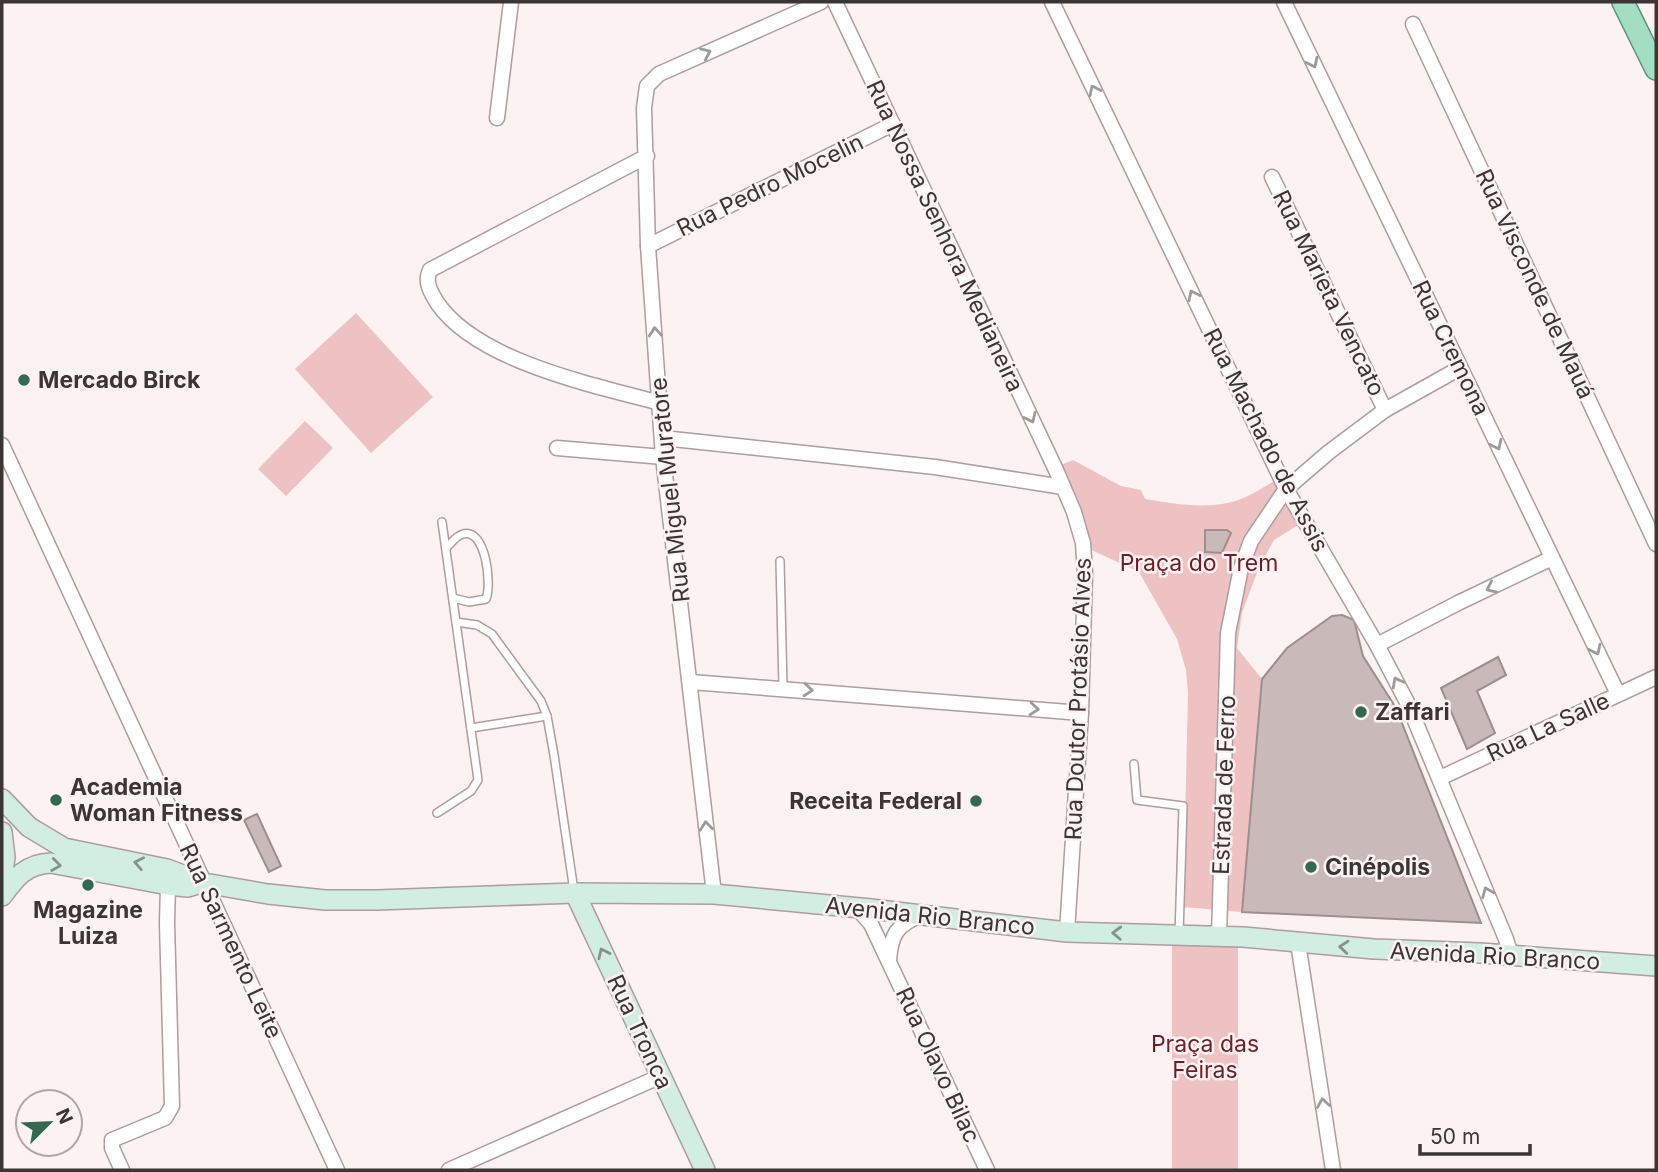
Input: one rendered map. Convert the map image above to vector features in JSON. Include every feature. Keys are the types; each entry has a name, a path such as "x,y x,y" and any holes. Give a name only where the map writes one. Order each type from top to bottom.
{"main road":[{"path":"1623,2 1656,69"},
{"name":"Avenida Rio Branco","path":"2,799 29,827 64,848 167,869 204,883 325,900 575,893 714,894 922,914 1067,932 1219,936 1374,949 1656,966"},
{"path":"2,879 3,837"},
{"name":"Avenida Rio Branco","path":"2,896 15,877 41,863 168,885 188,887 204,883"},
{"name":"Rua Tronca","path":"575,893 705,1170"}],"street":[{"path":"497,118 511,2"},
{"name":"Rua Miguel Muratore","path":"714,894 663,457 648,246 644,108 647,86 659,74 821,2"},
{"name":"Rua Nossa Senhora Medianeira","path":"835,2 1056,470"},
{"name":"Rua Machado de Assis","path":"1052,2 1286,489 1377,645 1408,704 1507,939 1511,956"},
{"name":"Rua Cremona","path":"1284,2 1618,694"},
{"name":"Rua Visconde de Mauá","path":"1413,24 1656,544"},
{"name":"Rua Pedro Mocelin","path":"648,246 893,124"},
{"path":"646,156 430,270 428,283 432,295 449,319 480,341 505,354 569,379 660,403"},
{"name":"Rua Marieta Vencato","path":"1272,177 1385,410"},
{"name":"Estrada de Ferro","path":"1219,936 1228,633 1244,559 1251,541 1286,489 1385,410 1460,368"},
{"path":"663,438 935,467 1063,487"},
{"name":"Rua Sarmento Leite","path":"2,445 336,1170"},
{"path":"557,448 663,457"},
{"name":"Rua Doutor Protásio Alves","path":"1056,470 1074,512 1083,542 1084,563 1081,713 1067,932"},
{"path":"1377,645 1552,558"},
{"name":"Rua La Salle","path":"1440,778 1656,677"},
{"path":"691,682 1081,713"},
{"path":"122,1170 112,1149 112,1140 164,1118 172,1106 168,885"},
{"name":"Rua Olavo Bilac","path":"856,907 871,924 988,1170"},
{"name":"Rua Olavo Bilac","path":"889,960 890,943 895,932 909,919 922,914"},
{"path":"1298,943 1333,1170"},
{"path":"449,1170 661,1076"}],"lane":[{"path":"437,813 471,791 478,780 442,522"},
{"path":"446,548 464,533 472,534 480,543 488,570 490,590 486,599 469,602 453,598"},
{"path":"780,561 783,688"},
{"path":"456,622 477,625 492,634 541,701 547,716 575,893"},
{"path":"471,728 547,716"},
{"path":"1134,764 1136,798 1139,802 1183,806 1180,935"}],"green space":[{"path":"356,313 433,397 371,453 295,369"},
{"path":"305,421 333,448 286,496 258,469"},
{"name":"Praça do Trem","path":"1073,460 1121,486 1141,490 1145,499 1182,504 1232,502 1277,479 1303,522 1274,540 1259,567 1242,613 1237,648 1262,679 1242,912 1183,907 1188,693 1186,670 1177,639 1139,572 1087,548 1056,467"},
{"name":"Praça das Feiras","path":"1172,942 1238,945 1238,1170 1172,1170"}],"building":[{"path":"1205,530 1227,530 1231,533 1222,553 1205,552"},
{"path":"1342,615 1354,620 1363,656 1396,708 1481,923 1242,912 1262,679 1287,648 1332,616"},
{"path":"1498,657 1506,675 1477,691 1495,733 1467,749 1441,688"},
{"path":"257,814 281,866 269,872 244,820"}],"place":[{"name":"Mercado Birck","path":"24,380"},
{"name":"Zaffari","path":"1361,712"},
{"name":"Academia Woman Fitness","path":"56,800"},
{"name":"Receita Federal","path":"976,801"},
{"name":"Cinépolis","path":"1311,867"},
{"name":"Magazine Luiza","path":"88,885"}]}
